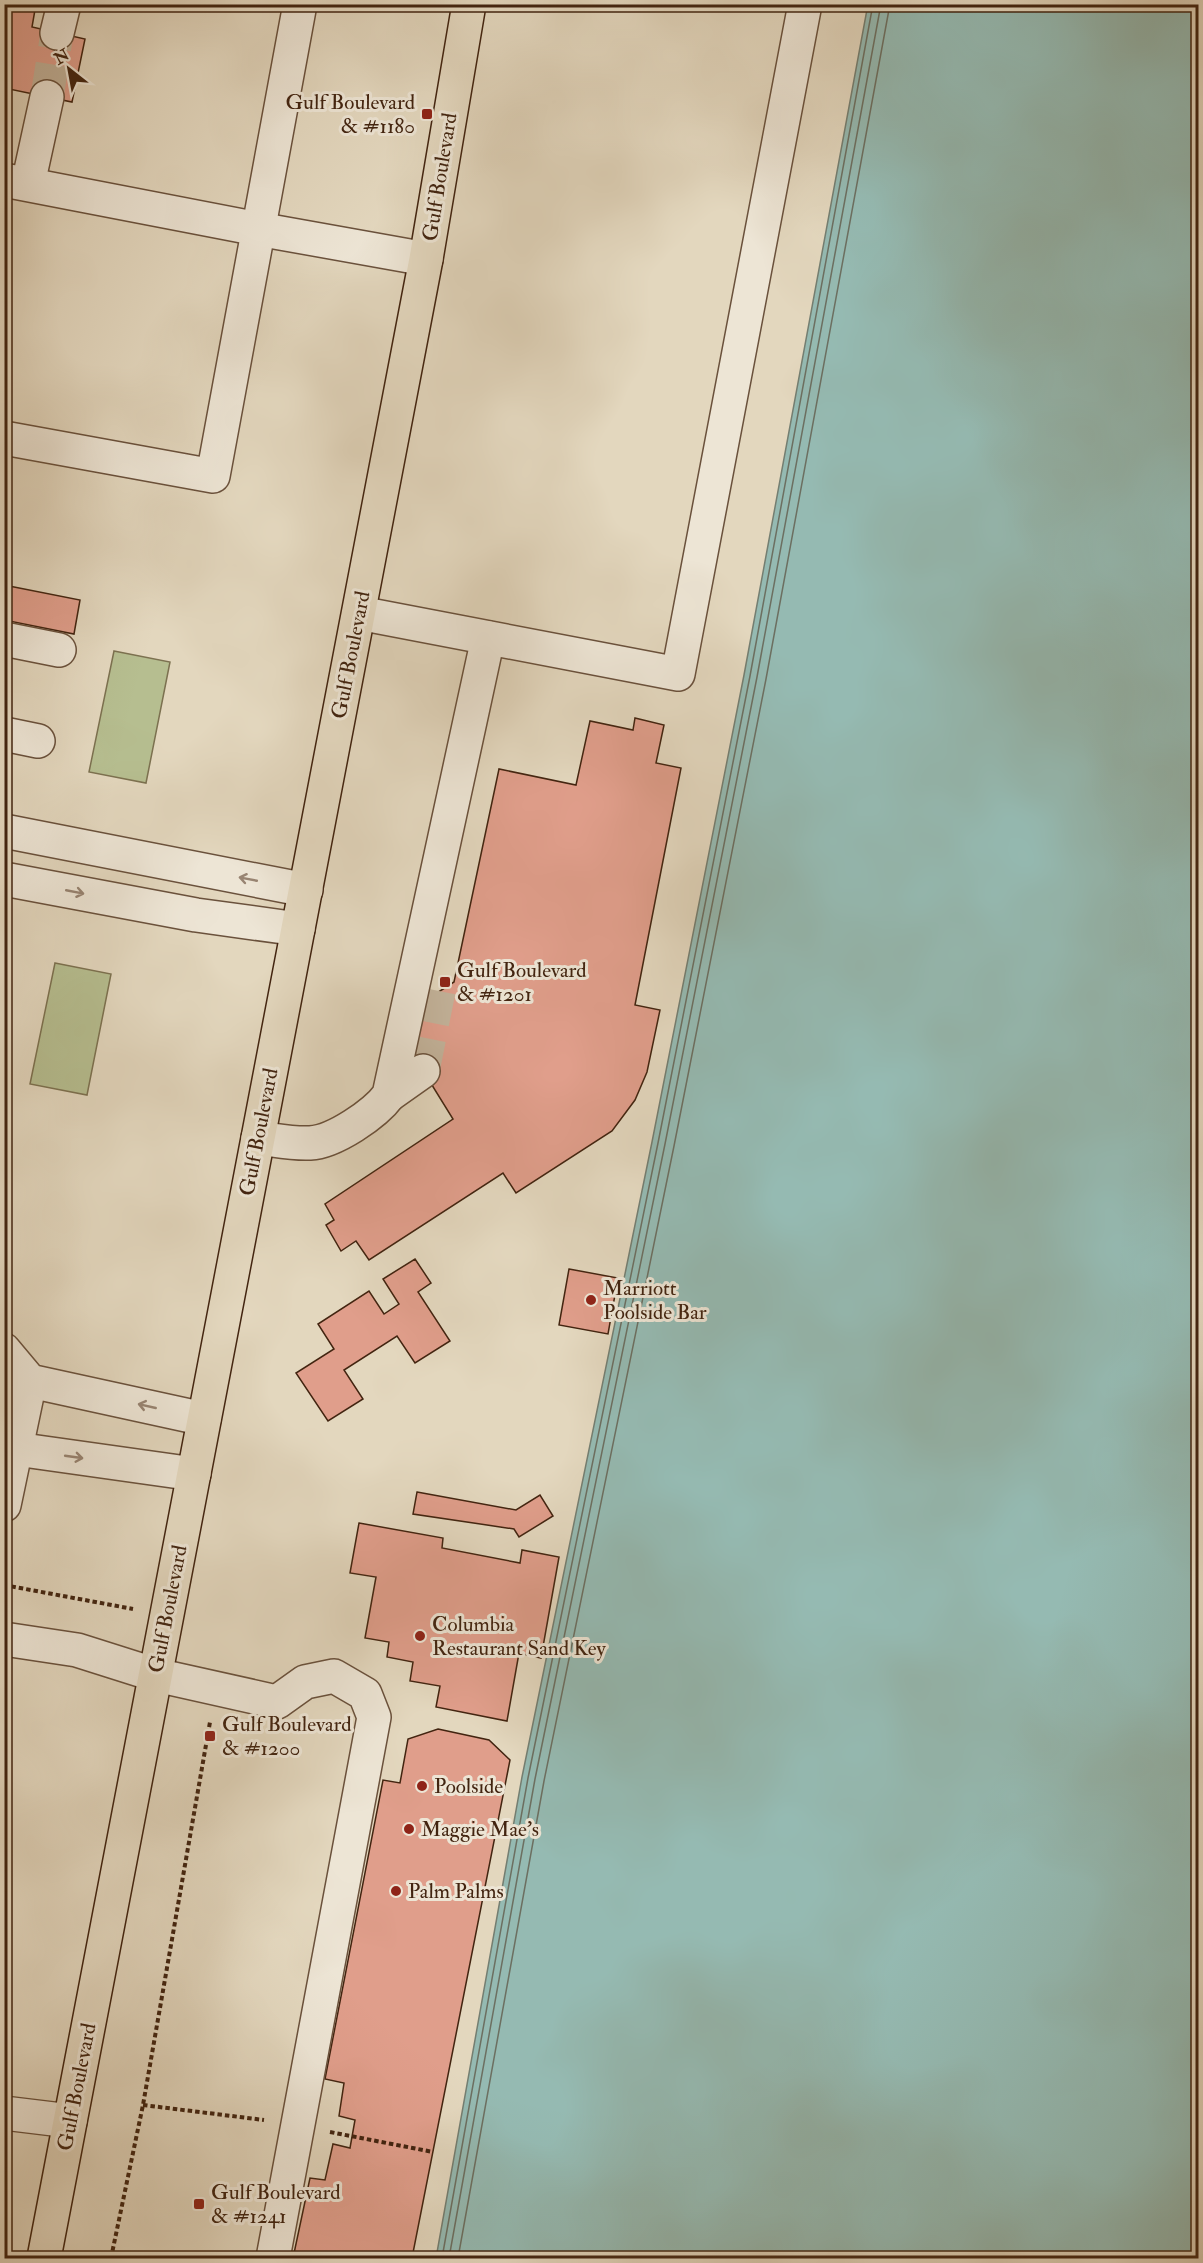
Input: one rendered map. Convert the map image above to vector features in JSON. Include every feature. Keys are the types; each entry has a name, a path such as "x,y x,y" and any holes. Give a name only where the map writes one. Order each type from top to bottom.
{"main road":[{"name":"Gulf Boulevard","path":"45,2259 426,259 469,4"}],"lane":[{"path":"4,438 213,476 300,4"},
{"path":"358,613 678,674 805,4"},
{"path":"47,97 16,182 426,259"},
{"path":"389,1095 489,638"},
{"path":"4,639 59,650"},
{"path":"4,734 39,741"},
{"path":"298,929 196,915 11,880 16,833 306,890"},
{"path":"115,899 126,855"},
{"path":"418,963 439,991"},
{"path":"258,1138 321,1142 362,1120 389,1095 423,1071"},
{"path":"4,1350 30,1381 204,1419"},
{"path":"4,1505 30,1381"},
{"path":"16,1449 194,1474"},
{"path":"4,1639 77,1650 156,1675 277,1702 305,1682 334,1676 365,1694 374,1717 273,2259"},
{"path":"4,2113 70,2121"}],"path":[{"path":"4,1585 167,1614"},
{"path":"111,2259 143,2105 210,1721"},
{"path":"143,2105 298,2126 433,2152"}],"green space":[{"path":"114,651 170,662 146,783 89,772"},
{"path":"55,963 111,974 87,1095 30,1084"}],"water":[{"path":"868,4 1198,5 1198,2258 436,2258 522,1777 652,1142 744,675"}],"building":[{"path":"4,4 36,4 32,27 85,39 72,102 4,88"},
{"path":"4,585 80,600 74,634 4,620"},
{"path":"635,718 664,725 656,763 681,768 635,1005 660,1010 647,1072 635,1100 612,1131 516,1193 503,1173 369,1260 356,1241 341,1251 326,1225 334,1220 325,1204 453,1119 414,1056 426,1000 454,982 499,769 576,785 590,721 633,730"},
{"path":"415,1259 431,1283 418,1292 450,1341 415,1363 397,1336 344,1370 363,1399 328,1421 296,1373 334,1349 318,1324 369,1291 384,1314 399,1304 383,1279"},
{"path":"569,1269 618,1278 608,1334 559,1325"},
{"path":"417,1492 516,1510 540,1495 553,1516 519,1537 514,1529 413,1514"},
{"path":"359,1523 443,1538 442,1548 520,1563 522,1550 559,1557 541,1658 519,1653 507,1721 436,1707 440,1686 410,1681 413,1662 387,1657 389,1642 365,1638 376,1577 350,1573"},
{"path":"438,1729 489,1740 510,1760 412,2258 293,2258 310,2178 325,2180 333,2144 350,2148 355,2120 339,2116 344,2083 325,2079 383,1780 400,1783 408,1739"}],"tunnel":[{"path":"47,97 57,33"},
{"path":"423,1071 439,991"}],"place":[{"name":"Gulf Boulevard & #1180","path":"427,114"},
{"name":"Gulf Boulevard & #1201","path":"445,982"},
{"name":"Marriott Poolside Bar","path":"591,1300"},
{"name":"Columbia Restaurant Sand Key","path":"420,1636"},
{"name":"Gulf Boulevard & #1200","path":"210,1736"},
{"name":"Poolside","path":"422,1786"},
{"name":"Maggie Mae's","path":"409,1829"},
{"name":"Palm Palms","path":"396,1891"},
{"name":"Gulf Boulevard & #1241","path":"199,2204"}]}
